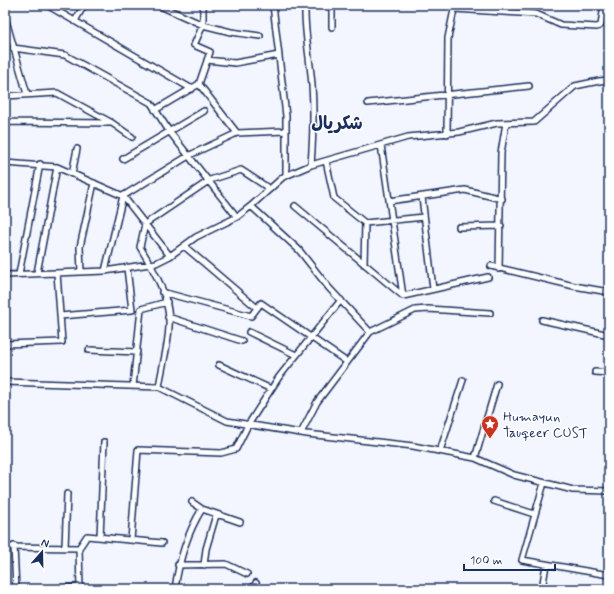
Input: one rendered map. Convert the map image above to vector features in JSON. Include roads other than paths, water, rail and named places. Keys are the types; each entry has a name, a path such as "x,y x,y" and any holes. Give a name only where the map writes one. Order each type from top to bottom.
{"street":[{"path":"46,5 192,89"},
{"path":"75,21 84,5"},
{"path":"158,5 203,25 231,32 260,36"},
{"path":"155,110 199,84 210,52 194,45 203,25 203,5"},
{"path":"272,5 279,55 286,131 286,176"},
{"path":"304,5 304,24 312,84 314,130 311,165"},
{"path":"332,5 332,27"},
{"path":"447,134 448,38 454,7 536,14 561,25 597,27 601,25 604,5"},
{"path":"5,17 27,94"},
{"path":"13,48 65,55 151,103 169,131 190,155 237,216"},
{"path":"207,60 235,63 279,55"},
{"path":"5,275 105,271 156,263 170,256 196,237 237,216 252,206 286,176 311,165 408,137 447,134 497,123 534,122 575,86 599,80 609,80"},
{"path":"199,84 237,133"},
{"path":"368,103 529,86"},
{"path":"5,96 56,93 112,123 132,137"},
{"path":"123,159 204,111"},
{"path":"5,135 5,119 112,123"},
{"path":"499,268 502,199 501,153 506,123"},
{"path":"105,271 123,196 190,155 237,133 286,131"},
{"path":"381,145 403,296"},
{"path":"72,174 77,149"},
{"path":"326,161 334,198 365,223 424,217"},
{"path":"5,163 40,164 57,167 123,196 170,256"},
{"path":"19,274 40,164"},
{"path":"37,273 57,167"},
{"path":"159,387 169,326 167,302 150,264 140,247 145,224 210,180 241,170 270,189"},
{"path":"81,272 80,248 94,184"},
{"path":"389,201 465,190 502,199"},
{"path":"422,197 433,289"},
{"path":"252,206 299,250 340,300 370,332"},
{"path":"295,206 403,296"},
{"path":"364,264 365,223"},
{"path":"460,227 501,226"},
{"path":"184,246 257,308"},
{"path":"491,266 574,286 609,292"},
{"path":"60,316 132,310 126,268"},
{"path":"5,344 62,342 57,273"},
{"path":"403,296 488,277"},
{"path":"162,292 251,316 261,302 347,362"},
{"path":"131,540 138,450 222,453 236,449 248,425 271,389 340,300"},
{"path":"133,386 141,309 167,302"},
{"path":"301,433 318,402 370,332 414,310 428,309 490,313"},
{"path":"168,317 242,341"},
{"path":"542,320 609,335"},
{"path":"249,332 296,355"},
{"path":"89,350 137,352"},
{"path":"219,365 271,389"},
{"path":"595,372 609,373"},
{"path":"440,451 463,380"},
{"path":"5,382 159,387 227,421 301,433 413,446 475,458 514,475 573,490 609,491"},
{"path":"475,458 497,384"},
{"path":"100,537 104,442"},
{"path":"544,483 522,560 609,575"},
{"path":"65,548 67,494"},
{"path":"494,501 534,514"},
{"path":"192,502 202,509 216,515 240,522"},
{"path":"175,589 178,565 192,525 202,509"},
{"path":"204,565 206,549 216,515"},
{"path":"45,589 80,588 79,548 87,536 162,543"},
{"path":"14,546 16,589"},
{"path":"5,547 79,548"},
{"path":"178,565 226,564 247,574"},
{"path":"542,589 546,565"},
{"path":"252,589 256,583"}],"place":[{"name":"Humayun Tauqeer CUST","path":"490,439"}],"district":[{"name":"شکریال","path":"337,123"}]}
